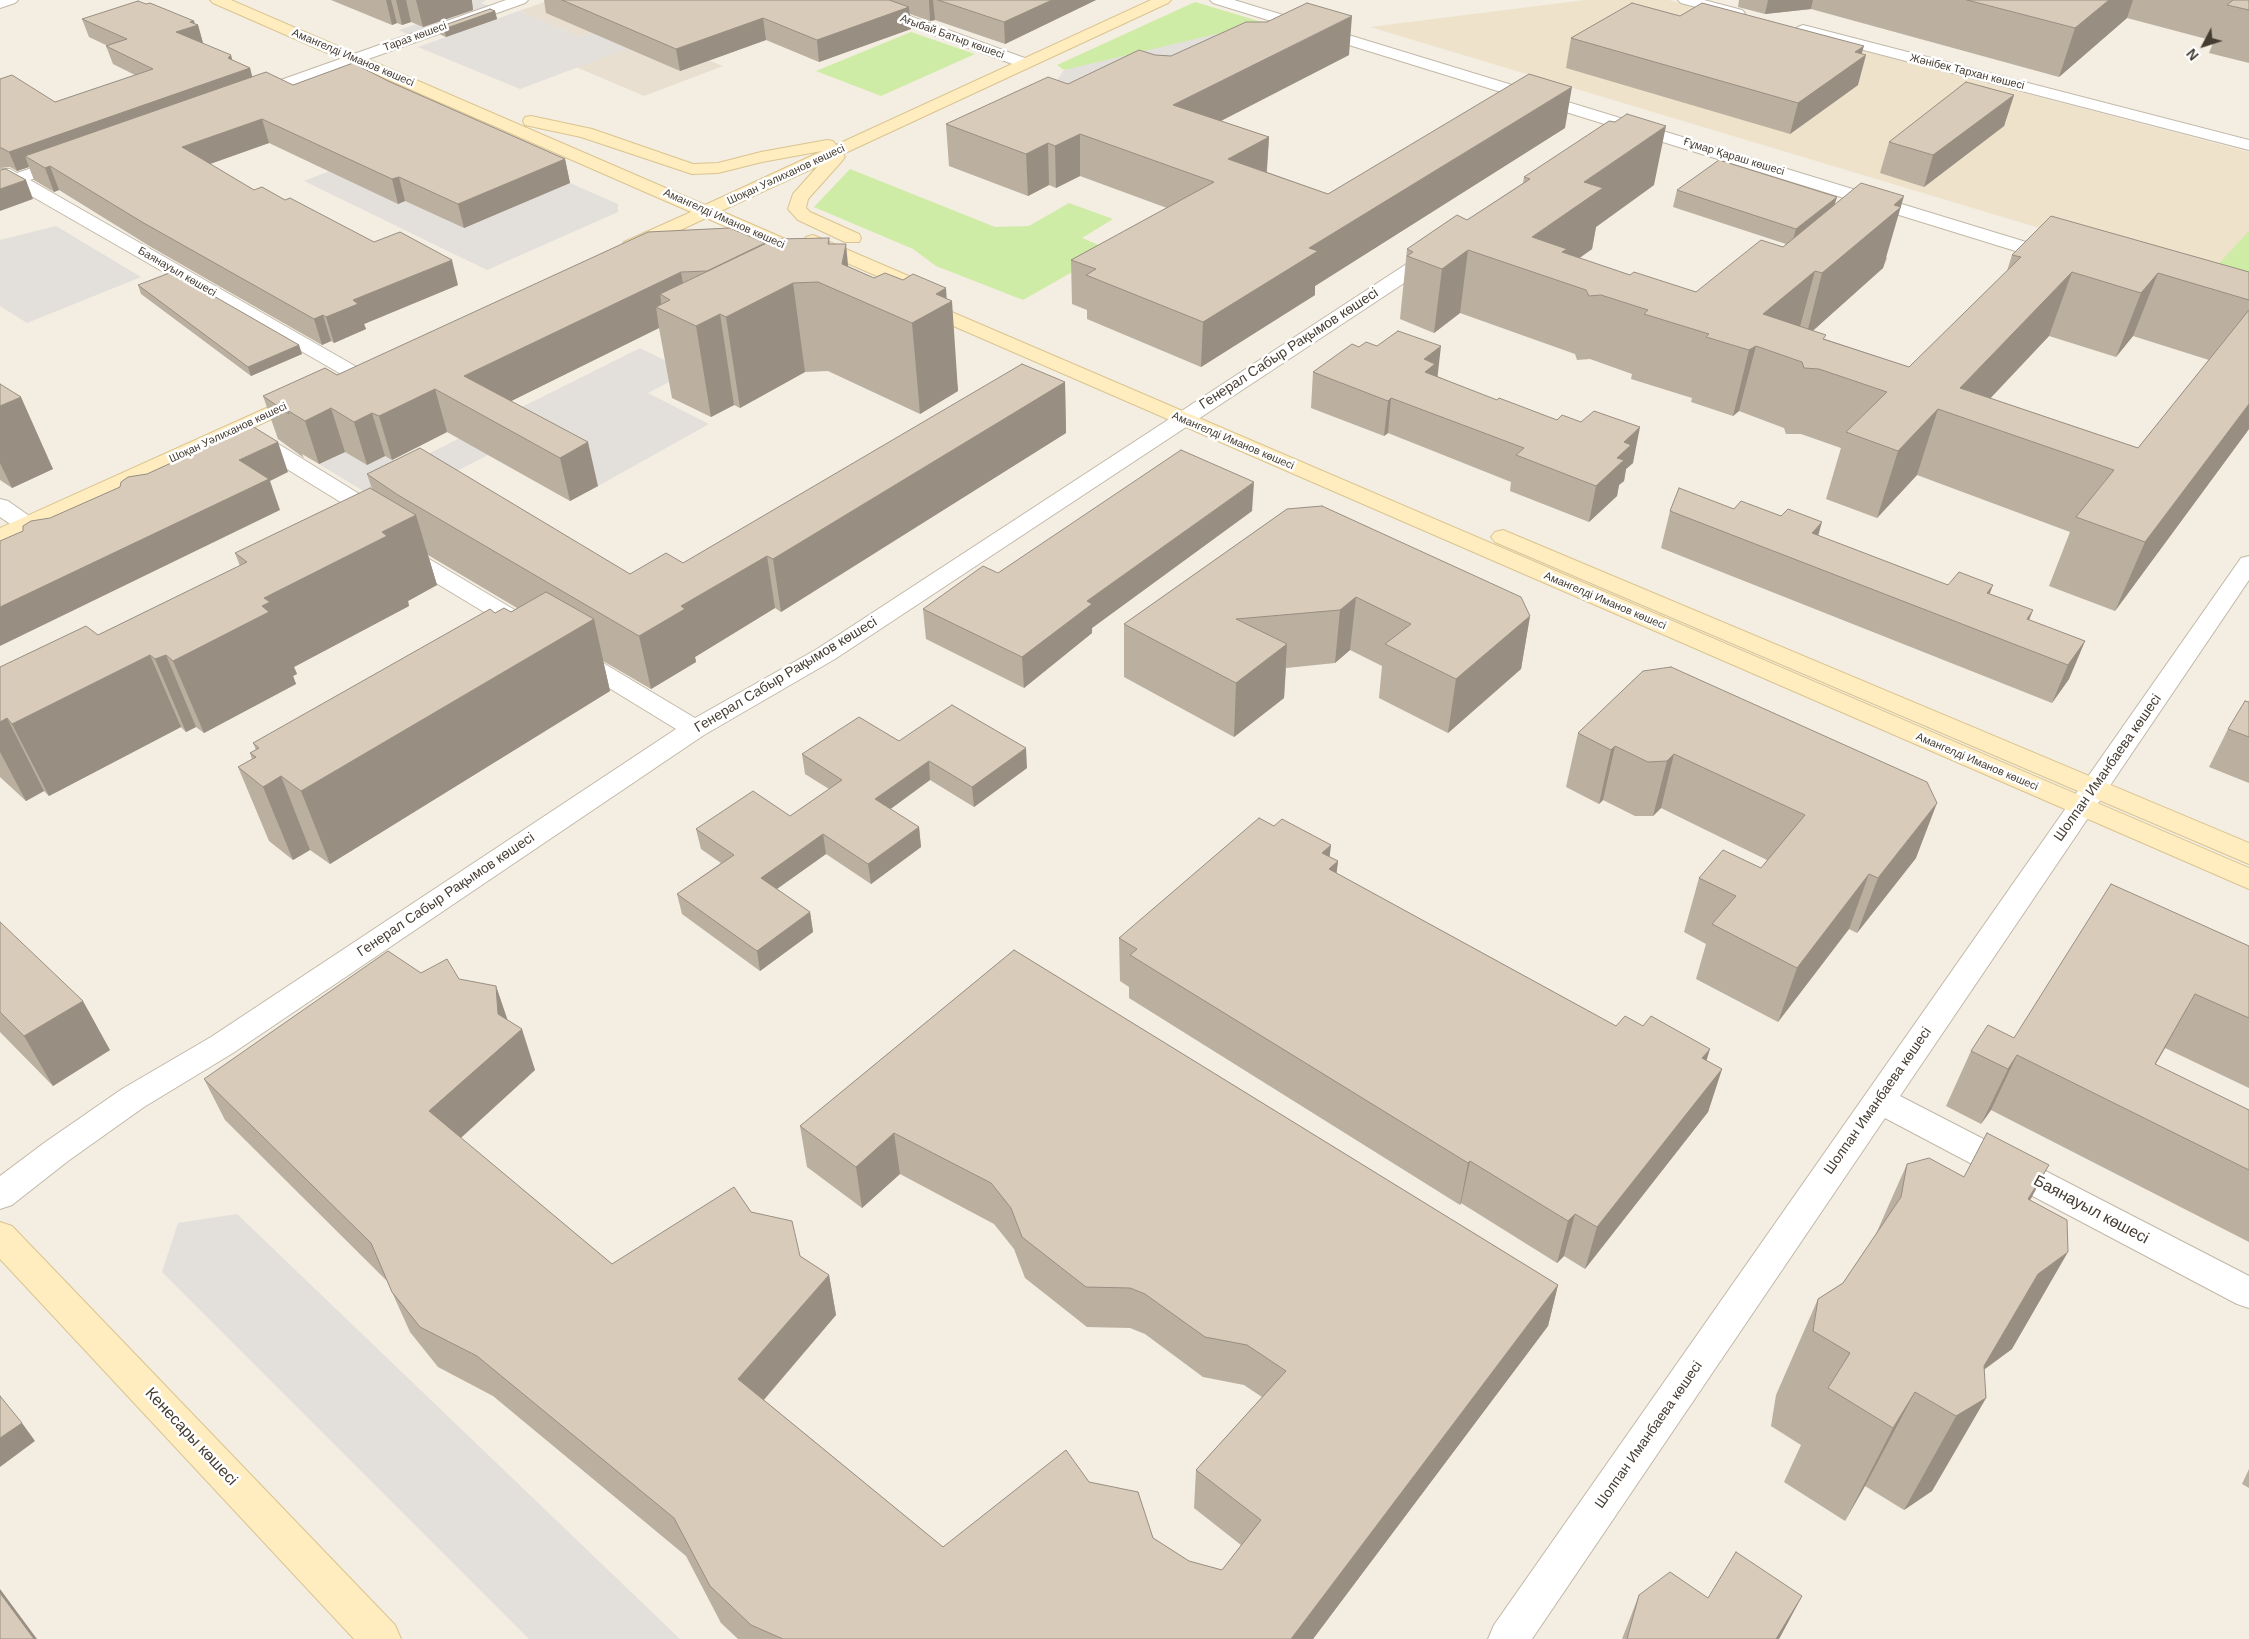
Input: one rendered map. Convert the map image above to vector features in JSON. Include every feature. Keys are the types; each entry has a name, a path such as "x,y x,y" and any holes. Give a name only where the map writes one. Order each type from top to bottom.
{"main road":[{"name":"Амангелді Иманов көшесі","path":"218,0 531,120 716,207 939,296 1190,413"},
{"name":"Амангелді Иманов көшесі","path":"252,0 363,55 1190,413 2088,797 2249,854"},
{"name":"Шоқан Уәлиханов көшесі","path":"619,252 1163,0"},
{"path":"531,120 586,133 692,169 718,168 761,157 865,138"},
{"path":"848,145 829,163 799,198 797,209 804,216 866,244"},
{"path":"883,252 939,296"},
{"name":"Шоқан Уәлиханов көшесі","path":"0,537 362,370"},
{"name":"Амангелді Иманов көшесі","path":"2088,797 2249,879"},
{"name":"Кенесары көшесі","path":"0,1236 382,1639"}],"street":[{"path":"0,3 10,0"},
{"name":"Тараз көшесі","path":"235,101 520,0"},
{"name":"Ағыбай Батыр көшесі","path":"852,0 1024,63"},
{"name":"Ғұмар Қараш көшесі","path":"1218,0 2073,262"},
{"path":"1686,0 1752,17"},
{"name":"Жәнібек Тархан көшесі","path":"1790,27 2249,145"},
{"path":"1599,140 1623,123"},
{"path":"5,178 85,155"},
{"name":"Баянауыл көшесі","path":"5,178 362,370"},
{"name":"Генерал Сабыр Рақымов көшесі","path":"0,1195 56,1152 133,1098 222,1045 694,729 826,654 1190,413 1450,244"},
{"path":"236,429 361,505 353,514 355,523 376,537 694,729"},
{"path":"0,506 27,525"},
{"name":"Шолпан Иманбаева көшесі","path":"1508,1639 2249,564"},
{"name":"Баянауыл көшесі","path":"1880,1100 2249,1294"}],"shaded area":[{"path":"450,0 487,0 481,3 493,7 411,36 399,30 466,7"},
{"path":"550,0 619,24 580,37 519,11"},
{"path":"1585,0 1669,0 2249,152 2249,291 1370,27"},
{"path":"519,11 580,37 619,24 655,38 520,89 418,47"},
{"path":"1250,26 1084,91 1055,83 1064,70"},
{"path":"655,38 723,66 644,96 576,67"},
{"path":"330,171 403,200 464,228 570,183 618,204 618,212 487,270 304,181"},
{"path":"56,226 141,277 27,323 0,306 0,240"},
{"path":"640,348 688,372 648,393 709,424 598,486 528,448 500,462 488,455 388,506 319,464 345,452 367,465 385,456 404,466"},
{"path":"237,1214 680,1639 529,1639 162,1272 178,1223"}],"green space":[{"path":"1195,2 1302,34 1064,70 1057,65"},
{"path":"911,32 975,54 881,96 816,71"},
{"path":"850,169 995,227 1029,226 1069,203 1113,219 1082,238 1111,250 1023,300 936,266 913,249 814,207"},
{"path":"2249,231 2249,285 2210,273"}],"building":[{"path":"562,0 889,0 909,7 817,40 763,18 676,49"},
{"path":"938,0 1052,0 1004,22"},
{"path":"1967,0 2109,0 2075,28"},
{"path":"2233,0 2249,0 2249,10 2227,5"},
{"path":"138,1 146,4 150,3 194,21 190,22 198,25 176,32 231,55 228,58 250,68 9,152 0,148 0,79 12,75 55,102 153,69 106,46 127,39 82,19"},
{"path":"1307,3 1352,16 1173,105 1269,137 1228,159 1328,194 1529,74 1572,87 1309,248 1318,251 1203,322 1086,275 1096,269 1071,260 1214,182 1080,134 1055,146 1048,143 1026,154 946,124 1048,77 1068,84 1139,50 1155,55 1171,56 1246,22 1267,22"},
{"path":"1632,3 1680,16 1702,3 1864,46 1855,52 1866,55 1798,103 1571,38"},
{"path":"490,9 495,11 444,29 439,27"},
{"path":"353,63 388,81 565,159 458,204 399,177 392,179 262,119 182,147 254,190 262,187 285,200 290,198 374,242 400,232 452,260 353,300 358,304 326,317 323,315 314,319 142,222 50,166 45,168 25,156 266,72 293,85"},
{"path":"1966,82 2014,95 1933,155 1889,142"},
{"path":"1627,114 1666,126 1584,182 1603,188 1532,237 1567,249 1562,252 1630,275 1634,272 1696,292 1761,240 1783,247 1861,183 1904,196 1894,205 1901,207 1822,273 1815,271 1763,314 1826,335 1823,339 1909,367 2021,257 2012,255 2051,216 2249,272 2249,300 2158,273 2141,293 2072,272 1960,388 2138,448 2249,310 2249,404 2145,542 2076,517 2114,470 1938,409 1898,451 1846,432 1887,392 1819,369 1804,368 1802,362 1756,346 1749,350 1706,337 1709,334 1644,314 1648,310 1601,295 1589,296 1586,290 1468,250 1442,269 1407,256 1413,252 1407,249 1457,215 1467,220 1530,179 1524,177 1609,121 1615,122"},
{"path":"1719,160 1837,197 1796,229 1677,190"},
{"path":"6,169 26,180 0,189 0,170"},
{"path":"730,228 765,243 707,271 681,272 464,376 588,442 560,458 435,389 379,416 372,413 354,422 331,408 305,421 287,410 289,414 263,396 325,368 337,375 648,232"},
{"path":"829,238 828,244 846,244 842,264 874,278 885,273 903,280 913,274 946,288 936,294 952,301 912,323 818,282 793,283 726,317 720,314 696,326 656,307 670,300 660,294 775,239"},
{"path":"172,272 299,345 248,367 138,285"},
{"path":"1398,331 1441,346 1424,359 1435,364 1425,372 1497,400 1499,398 1557,420 1562,415 1581,422 1594,411 1640,427 1624,442 1631,445 1617,458 1624,460 1596,486 1516,455 1524,448 1391,398 1388,401 1313,372 1352,344 1359,347 1366,342 1377,346"},
{"path":"1022,364 1065,382 773,559 767,556 681,606 685,609 639,636 398,495 367,474 420,448 630,574 666,553 683,563"},
{"path":"0,384 21,397 0,406"},
{"path":"252,426 278,442 239,460 269,479 0,607 0,541 23,531 23,526 31,521 50,518 120,487 121,482 128,477 147,474"},
{"path":"1181,450 1254,482 1087,601 1092,604 1022,657 923,609 983,566 998,573"},
{"path":"370,488 416,515 382,532 387,536 264,598 270,602 262,606 269,612 173,661 166,655 155,659 150,655 12,724 7,718 0,722 0,667 86,626 98,635 247,562 235,553"},
{"path":"1679,488 1734,509 1741,501 1781,516 1788,509 1822,522 1812,533 1948,585 1959,572 1993,585 1987,593 2033,610 2027,619 2085,641 2068,665 1670,511"},
{"path":"1322,506 1521,597 1530,616 1456,679 1385,644 1411,624 1356,597 1340,610 1236,619 1287,644 1236,683 1124,624 1287,509"},
{"path":"546,592 594,619 301,791 281,776 263,787 238,767 256,757 250,753 259,748 253,743 490,609 495,613 504,608 511,612"},
{"path":"1671,667 1927,782 1937,803 1878,878 1869,874 1797,968 1712,924 1736,896 1699,878 1723,850 1761,868 1805,815 1674,754 1667,761 1648,762 1615,746 1611,750 1578,733 1643,671"},
{"path":"2245,701 2249,702 2249,737 2228,729"},
{"path":"952,705 1026,748 972,787 929,761 875,799 919,827 868,864 823,834 761,878 810,912 757,951 677,894 734,855 696,829 753,791 790,816 842,780 802,754 859,717 899,741"},
{"path":"1259,818 1274,826 1282,819 1331,845 1322,853 1338,861 1329,869 1616,1026 1625,1016 1643,1026 1651,1016 1710,1049 1702,1058 1722,1069 1597,1227 1575,1214 1568,1221 1470,1161 1468,1163 1130,955 1137,949 1119,938"},
{"path":"2111,884 2249,946 2249,1018 2195,994 2155,1064 2249,1110 2249,1170 2017,1055 2008,1069 1971,1051 1988,1025 2014,1038"},
{"path":"0,922 83,1001 24,1036 0,1012"},
{"path":"1014,950 1558,1285 1291,1639 783,1639 751,1625 710,1586 674,1518 477,1356 420,1327 392,1292 371,1243 204,1079 388,951 421,973 447,959 459,979 496,986 498,1014 522,1029 429,1111 612,1264 734,1187 751,1212 792,1221 800,1256 829,1275 738,1379 943,1547 1066,1450 1089,1482 1138,1492 1153,1538 1189,1561 1222,1570 1261,1520 1196,1470 1286,1371 1247,1345 1205,1337 1145,1294 1130,1288 1086,1287 1022,1237 1011,1208 991,1183 894,1133 856,1167 800,1126"},
{"path":"1987,1133 2049,1165 2028,1199 2067,1220 2068,1252 2038,1274 1984,1366 1986,1398 1956,1416 1915,1392 1893,1428 1828,1388 1850,1353 1813,1331 1818,1299 1843,1283 1901,1197 1907,1164 1929,1158 1964,1177"},
{"path":"0,1396 22,1423 0,1438"},
{"path":"1736,1552 1802,1596 1776,1639 1627,1639 1639,1595 1670,1572 1708,1598"},
{"path":"0,1593 34,1639 0,1639"}]}
